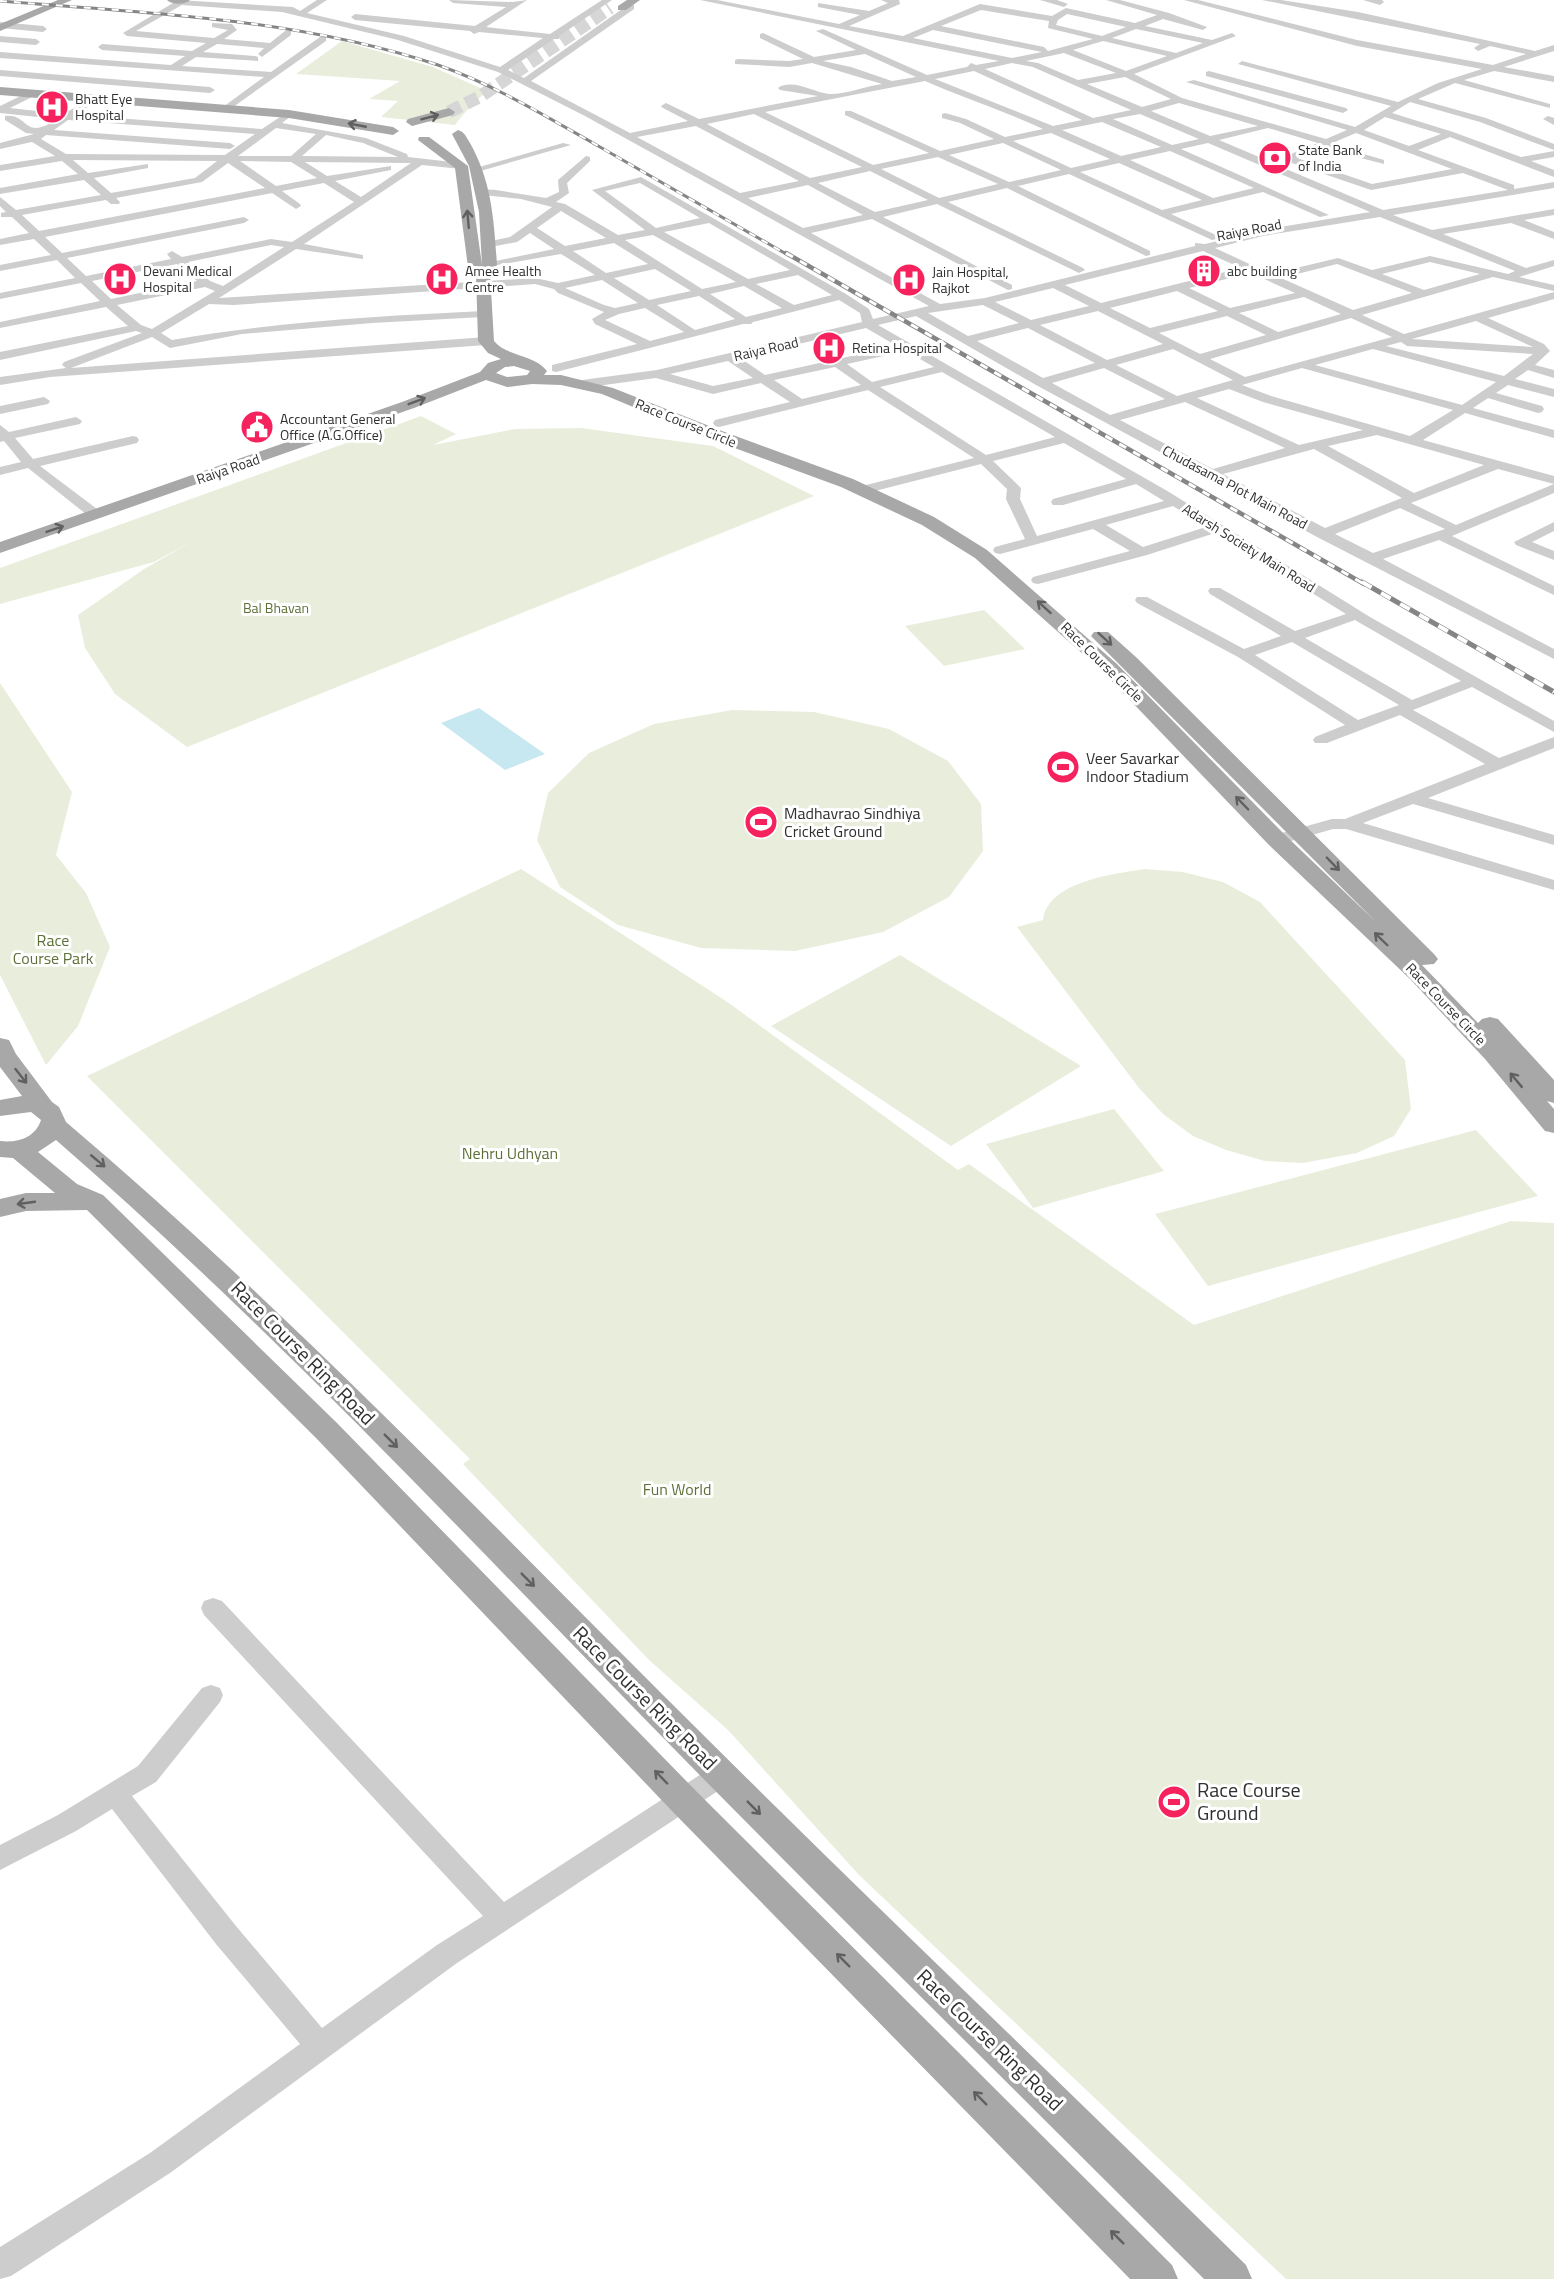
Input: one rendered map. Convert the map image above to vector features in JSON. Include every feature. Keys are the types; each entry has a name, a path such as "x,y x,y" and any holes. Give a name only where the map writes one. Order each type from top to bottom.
{"main road":[{"path":"2,26 64,0"},
{"path":"0,92 289,114 393,131"},
{"path":"412,122 449,112"},
{"path":"460,129 476,167 490,244 483,314 490,346 490,371 496,380 507,382 530,369"},
{"path":"424,140 461,166 475,267 486,274"},
{"name":"Race Course Circle","path":"490,346 530,369 607,391 940,515 1000,550 1038,580 1130,662 1303,833 1514,1049 1554,1095"},
{"name":"Race Course Circle","path":"530,369 556,368 615,381 719,423 871,488 981,554 1110,668 1277,840 1418,974 1494,1053 1554,1125"},
{"name":"Raiya Road","path":"0,548 490,371"},
{"name":"Race Course Ring Road","path":"0,1045 4,1055 48,1115 233,1283 721,1775 1232,2279"},
{"path":"0,1108 16,1104 48,1115 45,1137 8,1154"},
{"path":"8,1154 68,1190 94,1201 327,1431 684,1801 1158,2279"},
{"path":"0,1208 26,1202 94,1201"}],"street":[{"path":"241,6 252,0"},
{"path":"304,11 322,0"},
{"path":"453,0 519,3"},
{"path":"704,0 917,43 1097,119 1174,148 1324,215"},
{"path":"797,18 833,0"},
{"path":"841,26 897,2 885,0"},
{"path":"1044,0 1065,4"},
{"path":"1110,0 1165,14 1166,17 1203,27"},
{"path":"1188,0 1357,43 1554,79"},
{"path":"1266,0 1325,9 1536,54"},
{"path":"1325,9 1342,0"},
{"path":"1368,0 1380,2"},
{"path":"77,61 181,1 556,37"},
{"path":"904,39 985,2 1054,20"},
{"path":"460,39 519,3"},
{"path":"501,70 556,37 621,3 631,8 525,81"},
{"path":"821,5 871,14"},
{"path":"281,9 446,47 501,70 945,306"},
{"path":"1177,56 1051,26 1054,20 1066,11 1213,43"},
{"path":"10,14 30,15"},
{"path":"629,136 1060,51 1166,17"},
{"path":"797,18 809,26 983,103 1011,111 1210,200"},
{"path":"953,18 974,22"},
{"path":"1254,28 1270,22"},
{"path":"120,101 233,30 229,26 215,25"},
{"path":"2,26 43,29"},
{"path":"932,27 1015,40 1060,51 1126,74 1179,100 1380,162"},
{"path":"127,33 273,46"},
{"path":"126,157 170,124 189,106 237,73 288,33"},
{"path":"763,36 813,60 892,84"},
{"path":"1076,83 1126,74 1232,36"},
{"path":"0,39 36,42"},
{"path":"226,109 323,39"},
{"path":"738,62 789,64 917,43 1035,65 1385,215 1525,271"},
{"path":"1454,60 1489,43"},
{"path":"102,47 255,59"},
{"path":"1271,166 1356,130 1409,99 1497,67 1551,51"},
{"path":"0,55 273,75"},
{"path":"1242,64 1400,105"},
{"path":"42,69 52,76"},
{"path":"0,73 210,90"},
{"path":"1207,73 1343,110"},
{"path":"1456,81 1546,106"},
{"path":"1191,82 1356,130 1510,187"},
{"path":"1224,114 1322,84"},
{"path":"783,88 806,90 829,97"},
{"path":"0,108 31,94"},
{"path":"1429,105 1448,98"},
{"path":"38,136 93,99"},
{"path":"1409,99 1482,120 1554,147"},
{"path":"737,196 1004,140 1179,100"},
{"path":"666,106 1008,287"},
{"path":"0,108 6,112 265,132"},
{"path":"755,111 1079,270"},
{"path":"848,113 1008,185 1146,253"},
{"path":"0,296 180,260 217,198 230,159 289,114"},
{"path":"1385,114 1450,134 1520,160 1553,183"},
{"path":"945,116 963,121 1212,237"},
{"path":"8,118 38,136 64,157 206,283 223,290"},
{"path":"1472,124 1482,120"},
{"path":"275,125 366,141 402,154 414,162"},
{"path":"801,231 1267,127"},
{"path":"1412,149 1461,129"},
{"path":"0,135 27,130"},
{"path":"292,159 324,132"},
{"path":"0,146 38,136 150,140 244,147"},
{"path":"476,167 566,145"},
{"path":"1520,160 1554,154"},
{"path":"0,168 64,157 126,157 217,198 293,246 358,257"},
{"path":"230,159 414,162 461,166"},
{"path":"230,159 296,206"},
{"path":"217,198 230,159"},
{"path":"292,159 361,202"},
{"path":"549,201 564,193 562,182 586,159"},
{"path":"1288,159 1371,187 1463,170"},
{"path":"0,216 109,196 217,198 275,190 414,162"},
{"path":"64,370 153,333 207,301 361,202 414,162"},
{"path":"0,191 86,176 217,198"},
{"path":"793,309 654,231 608,209 597,190 641,180 866,311 869,325"},
{"name":"Raiya Road","path":"582,384 657,374 945,306 985,301 1198,244 1212,237 1324,215 1374,210 1510,187 1553,183"},
{"name":"Raiya Road","path":"945,306 959,299 1146,253 1325,222 1385,215 1553,183"},
{"path":"1161,213 1263,189"},
{"path":"482,192 514,194 549,201 561,206 747,322"},
{"path":"0,268 60,257 217,198"},
{"path":"0,242 39,235 143,227 217,198"},
{"path":"0,200 137,327 153,333 170,344 178,363"},
{"path":"490,244 508,242 561,206"},
{"path":"580,216 608,209"},
{"path":"1431,233 1554,212"},
{"path":"1511,219 1554,236"},
{"path":"170,344 242,331 320,325 401,305 486,274 514,261 708,220"},
{"path":"529,228 694,334"},
{"path":"1198,244 1307,293 1395,339 1546,349"},
{"path":"1374,273 1430,259 1489,275 1507,276 1554,288"},
{"path":"514,261 544,282"},
{"path":"1271,277 1338,261 1424,294"},
{"path":"1507,276 1554,263"},
{"path":"486,274 558,286 658,265"},
{"path":"966,340 1252,269"},
{"path":"649,345 599,322 600,317 615,311 800,271"},
{"path":"395,274 401,305"},
{"path":"1199,358 1489,275"},
{"path":"237,281 256,288 269,300 320,325 490,346"},
{"path":"0,356 19,333 109,303 206,283"},
{"path":"1055,284 1244,381"},
{"path":"558,286 562,291 601,308 615,311"},
{"path":"1180,288 1277,336"},
{"path":"1148,332 1307,293"},
{"path":"1109,419 1299,364 1478,318 1554,295"},
{"path":"556,368 747,322 842,296"},
{"path":"242,331 269,300"},
{"path":"207,301 242,331"},
{"path":"985,301 1104,364 1297,449"},
{"path":"0,381 64,370 178,363 242,331 320,325 401,305 483,314"},
{"path":"0,309 19,333 64,370"},
{"name":"Chudasama Plot Main Road","path":"919,313 1040,382 1322,534 1554,655"},
{"path":"1478,318 1546,349"},
{"name":"Adarsh Society Main Road","path":"869,325 1174,502 1357,615 1554,727"},
{"path":"19,333 137,327"},
{"path":"1413,440 1527,366 1554,342"},
{"path":"1040,382 1174,345"},
{"path":"1371,345 1554,393"},
{"path":"657,374 706,389 722,388 908,347"},
{"path":"730,357 800,403"},
{"path":"837,363 902,408 983,458 1014,488 1013,499 1033,542"},
{"path":"1299,364 1554,434"},
{"path":"1527,366 1554,374"},
{"path":"719,423 945,368"},
{"path":"1230,385 1267,399 1554,480"},
{"path":"1486,394 1539,409"},
{"path":"0,410 44,401"},
{"path":"2,435 76,421"},
{"path":"1211,474 1297,449 1378,430"},
{"path":"2,435 30,464 96,515"},
{"path":"871,488 1063,439"},
{"path":"0,471 133,440"},
{"path":"1316,445 1457,530"},
{"path":"1322,534 1497,465"},
{"path":"1058,502 1136,480"},
{"path":"1370,559 1457,530 1554,488"},
{"path":"1000,550 1174,502"},
{"path":"1096,525 1142,552"},
{"path":"1554,526 1521,542 1554,556"},
{"path":"1038,580 1142,552 1216,528"},
{"path":"1441,536 1554,591"},
{"path":"1215,591 1294,637 1497,764"},
{"path":"1142,600 1243,654 1356,726"},
{"path":"1243,654 1357,615"},
{"path":"1321,740 1474,681"},
{"path":"1347,824 1554,742"},
{"path":"1411,798 1554,840"},
{"path":"1277,840 1332,824 1347,824 1554,885"},
{"path":"213,1608 502,1918"},
{"path":"0,1858 67,1823 147,1774 211,1695"},
{"path":"0,2265 160,2163 447,1954 721,1775"},
{"path":"115,1794 226,1935 320,2047"}],"green space":[{"path":"342,41 433,67 487,91 455,125 381,117 398,101 369,99 400,81 296,74"},
{"name":"Bal Bhavan","path":"421,416 456,434 433,445 515,429 581,428 713,446 814,496 187,747 115,694 85,648 78,615 144,569 193,541 154,562 0,604 0,568"},
{"path":"984,610 1025,649 944,666 905,626"},
{"name":"Race Course Park","path":"0,683 72,792 56,855 86,893 110,947 78,1026 46,1065 0,975"},
{"name":"Madhavrao Sindhiya Cricket Ground","path":"732,710 814,712 889,729 948,761 981,804 983,851 949,897 883,932 795,951 701,948 618,925 560,887 537,840 548,793 589,753 654,724"},
{"path":"521,869 726,1001 958,1170 969,1164 1194,1325 1511,1221 1554,1223 1554,2279 1286,2279 859,1875 728,1730 649,1660 463,1464 470,1459 87,1076"},
{"path":"1145,869 1183,872 1223,882 1260,902 1405,1060 1411,1109 1394,1136 1357,1153 1303,1163 1265,1161 1226,1150 1193,1136 1163,1114 1139,1088 1017,927 1043,920 1048,907 1057,896 1069,888 1100,877"},
{"path":"900,955 1081,1066 951,1146 771,1026"},
{"path":"1114,1109 1164,1171 1033,1208 986,1144"},
{"path":"1476,1130 1538,1196 1208,1286 1155,1214"}],"water":[{"path":"479,708 545,754 505,770 441,723"}],"tunnel":[{"path":"449,112 481,96 610,8"}],"railway":[{"path":"0,1 166,14 276,27 385,49 438,65 520,102 788,255"},
{"path":"786,253 1364,584"},
{"path":"1362,582 1554,692"}],"place":[{"name":"Bhatt Eye Hospital","path":"52,107"},
{"name":"State Bank of India","path":"1275,158"},
{"name":"abc building","path":"1204,271"},
{"name":"Devani Medical Hospital","path":"120,279"},
{"name":"Amee Health Centre","path":"442,279"},
{"name":"Jain Hospital, Rajkot","path":"909,280"},
{"name":"Retina Hospital","path":"829,348"},
{"name":"Accountant General Office (A.G.Office)","path":"257,427"},
{"name":"Veer Savarkar Indoor Stadium","path":"1063,767"},
{"name":"Madhavrao Sindhiya Cricket Ground","path":"761,822"},
{"name":"Race Course Ground","path":"1174,1802"}],"park label":[{"name":"Nehru Udhyan","path":"510,1153"},
{"name":"Fun World","path":"677,1489"}]}
